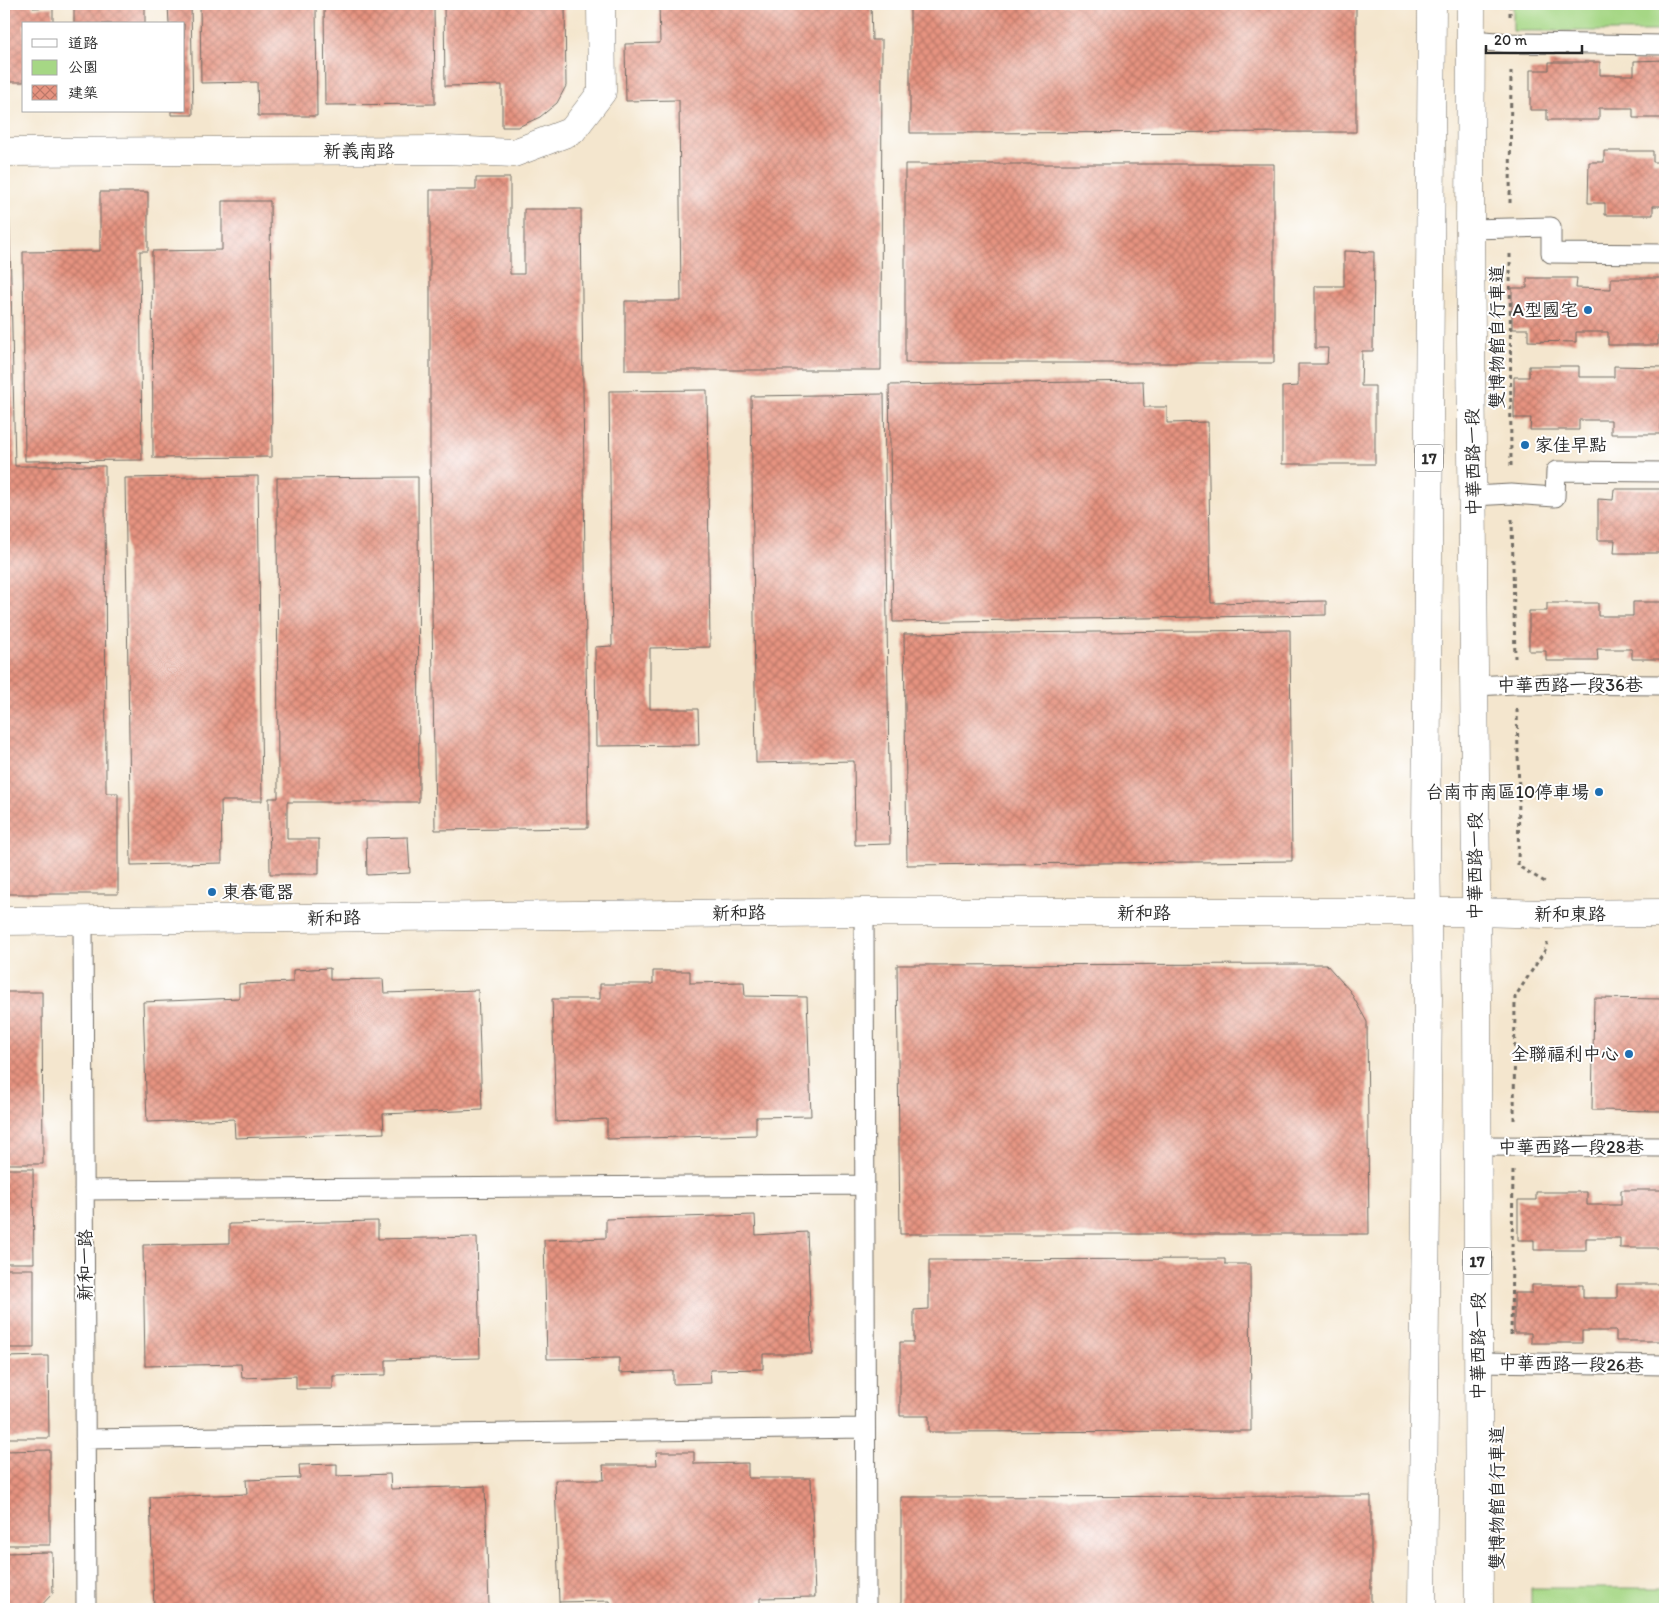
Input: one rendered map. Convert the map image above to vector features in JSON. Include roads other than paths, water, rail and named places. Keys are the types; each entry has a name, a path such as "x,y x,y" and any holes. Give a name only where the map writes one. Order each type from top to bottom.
{"main road":[{"name":"新義南路","path":"4,152 444,150 514,153 572,131 602,92 601,4"},
{"name":"17","path":"1422,1609 1428,998 1432,4"},
{"name":"中華西路一段","path":"1471,4 1470,229 1477,998 1479,1609"},
{"name":"新和路","path":"4,921 864,912 1475,912"},
{"name":"新和東路","path":"1475,912 1546,914 1665,913"}],"lane":[{"path":"1471,40 1511,43 1665,44"},
{"path":"1470,229 1551,227 1551,253 1665,254"},
{"path":"1473,496 1511,494 1555,497 1556,471 1665,472"},
{"name":"中華西路一段36巷","path":"1474,686 1516,684 1665,685"},
{"path":"864,912 866,1609"},
{"name":"新和一路","path":"83,920 86,1609"},
{"name":"中華西路一段28巷","path":"1477,1146 1665,1148"},
{"path":"84,1190 865,1185"},
{"name":"中華西路一段26巷","path":"1478,1362 1665,1365"},
{"path":"85,1439 865,1428"}],"place":[{"name":"A型國宅","path":"1588,310"},
{"name":"家佳早點","path":"1525,445"},
{"name":"台南市南區10停車場","path":"1599,792"},
{"name":"東春電器","path":"212,892"},
{"name":"全聯福利中心","path":"1629,1054"}]}
